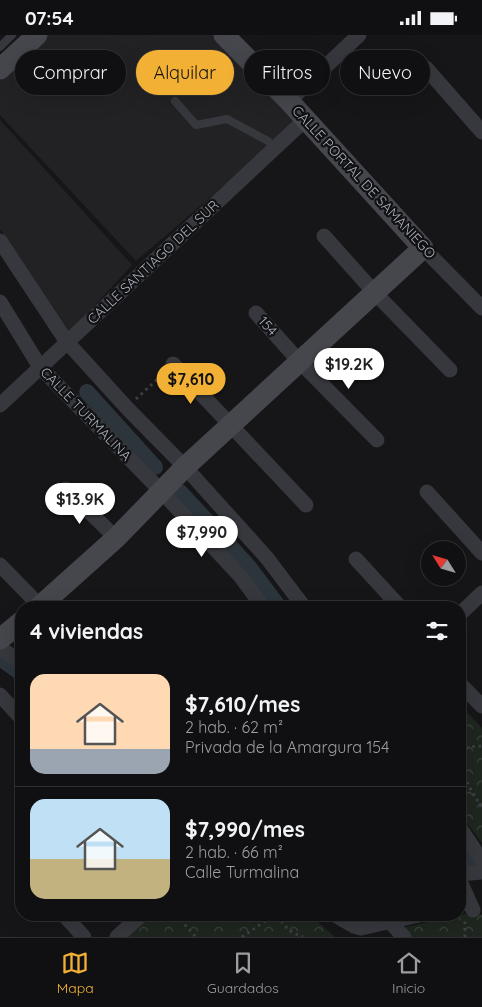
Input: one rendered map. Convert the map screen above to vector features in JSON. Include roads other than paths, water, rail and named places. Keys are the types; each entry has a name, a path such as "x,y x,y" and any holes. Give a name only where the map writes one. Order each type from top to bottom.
{"street":[{"path":"0,69 37,35"},
{"name":"CALLE PORTAL DE SAMANIEGO","path":"224,35 306,119 423,248 479,299"},
{"path":"289,101 359,35"},
{"path":"430,72 482,131"},
{"name":"CALLE SANTIAGO DEL SUR","path":"0,405 306,119"},
{"path":"324,236 374,292 450,370"},
{"path":"0,241 66,342 185,467 267,558 299,601"},
{"path":"46,601 116,538 185,467 423,248"},
{"name":"CALLE TURMALINA","path":"0,302 40,367 161,491 241,577 258,601"},
{"name":"154","path":"256,313 299,361 377,439"},
{"path":"173,364 306,505"},
{"path":"66,489 116,538"},
{"path":"428,492 482,553"},
{"path":"356,559 394,601"},
{"path":"0,565 34,601"},
{"path":"466,608 482,593"},
{"path":"0,639 15,626"},
{"path":"0,648 15,658"},
{"path":"0,688 15,698"},
{"path":"466,688 479,698"},
{"path":"0,695 15,711"},
{"path":"466,837 482,861"},
{"path":"466,874 482,873"},
{"path":"466,896 472,911"},
{"path":"69,921 84,937"},
{"path":"118,937 135,921"},
{"path":"344,921 354,927 361,928 394,921"},
{"path":"390,922 404,937"},
{"path":"362,937 374,925"}],"lane":[{"path":"0,47 12,35"},
{"path":"0,56 22,35"},
{"path":"175,101 196,125 228,119 268,141 275,148"}],"waterway":[{"path":"87,392 155,467"},
{"path":"180,492 249,567 274,601"},
{"path":"1,659 15,669"},
{"path":"466,860 472,868"}]}
